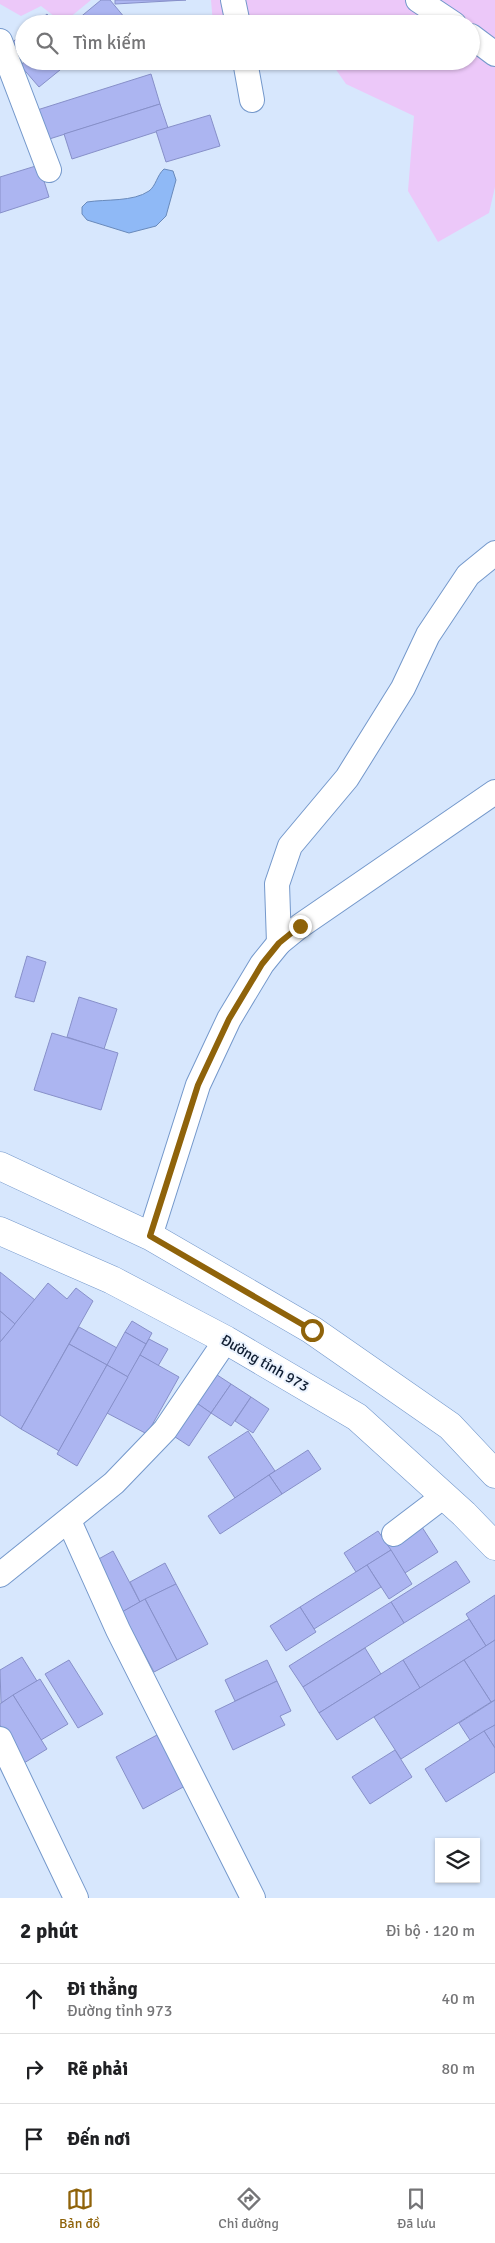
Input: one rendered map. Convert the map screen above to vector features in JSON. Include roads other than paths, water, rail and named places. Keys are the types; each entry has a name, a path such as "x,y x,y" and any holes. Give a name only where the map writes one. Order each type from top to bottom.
{"main road":[{"path":"0,1166 150,1236 312,1330 450,1426 495,1474"},
{"name":"Đường tỉnh 973","path":"0,1231 112,1280 226,1340 357,1417 444,1496 495,1546"}],"street":[{"path":"233,0 236,15"},
{"path":"418,0 440,15"},
{"path":"0,41 49,170"},
{"path":"480,42 495,53"},
{"path":"247,70 252,100"},
{"path":"279,943 277,884 290,846 347,778 403,688 428,636 468,576 495,553"},
{"path":"150,1236 198,1085 229,1019 262,964 279,943 495,792"},
{"path":"0,1574 69,1521 114,1483 165,1430 226,1340"},
{"path":"394,1534 444,1496"},
{"path":"69,1521 118,1630 252,1898"},
{"path":"0,1739 76,1898"}],"water":[{"path":"164,169 173,171 176,180 166,216 156,226 129,233 87,220 82,214 82,207 87,202 127,199 143,195 149,191"}]}
